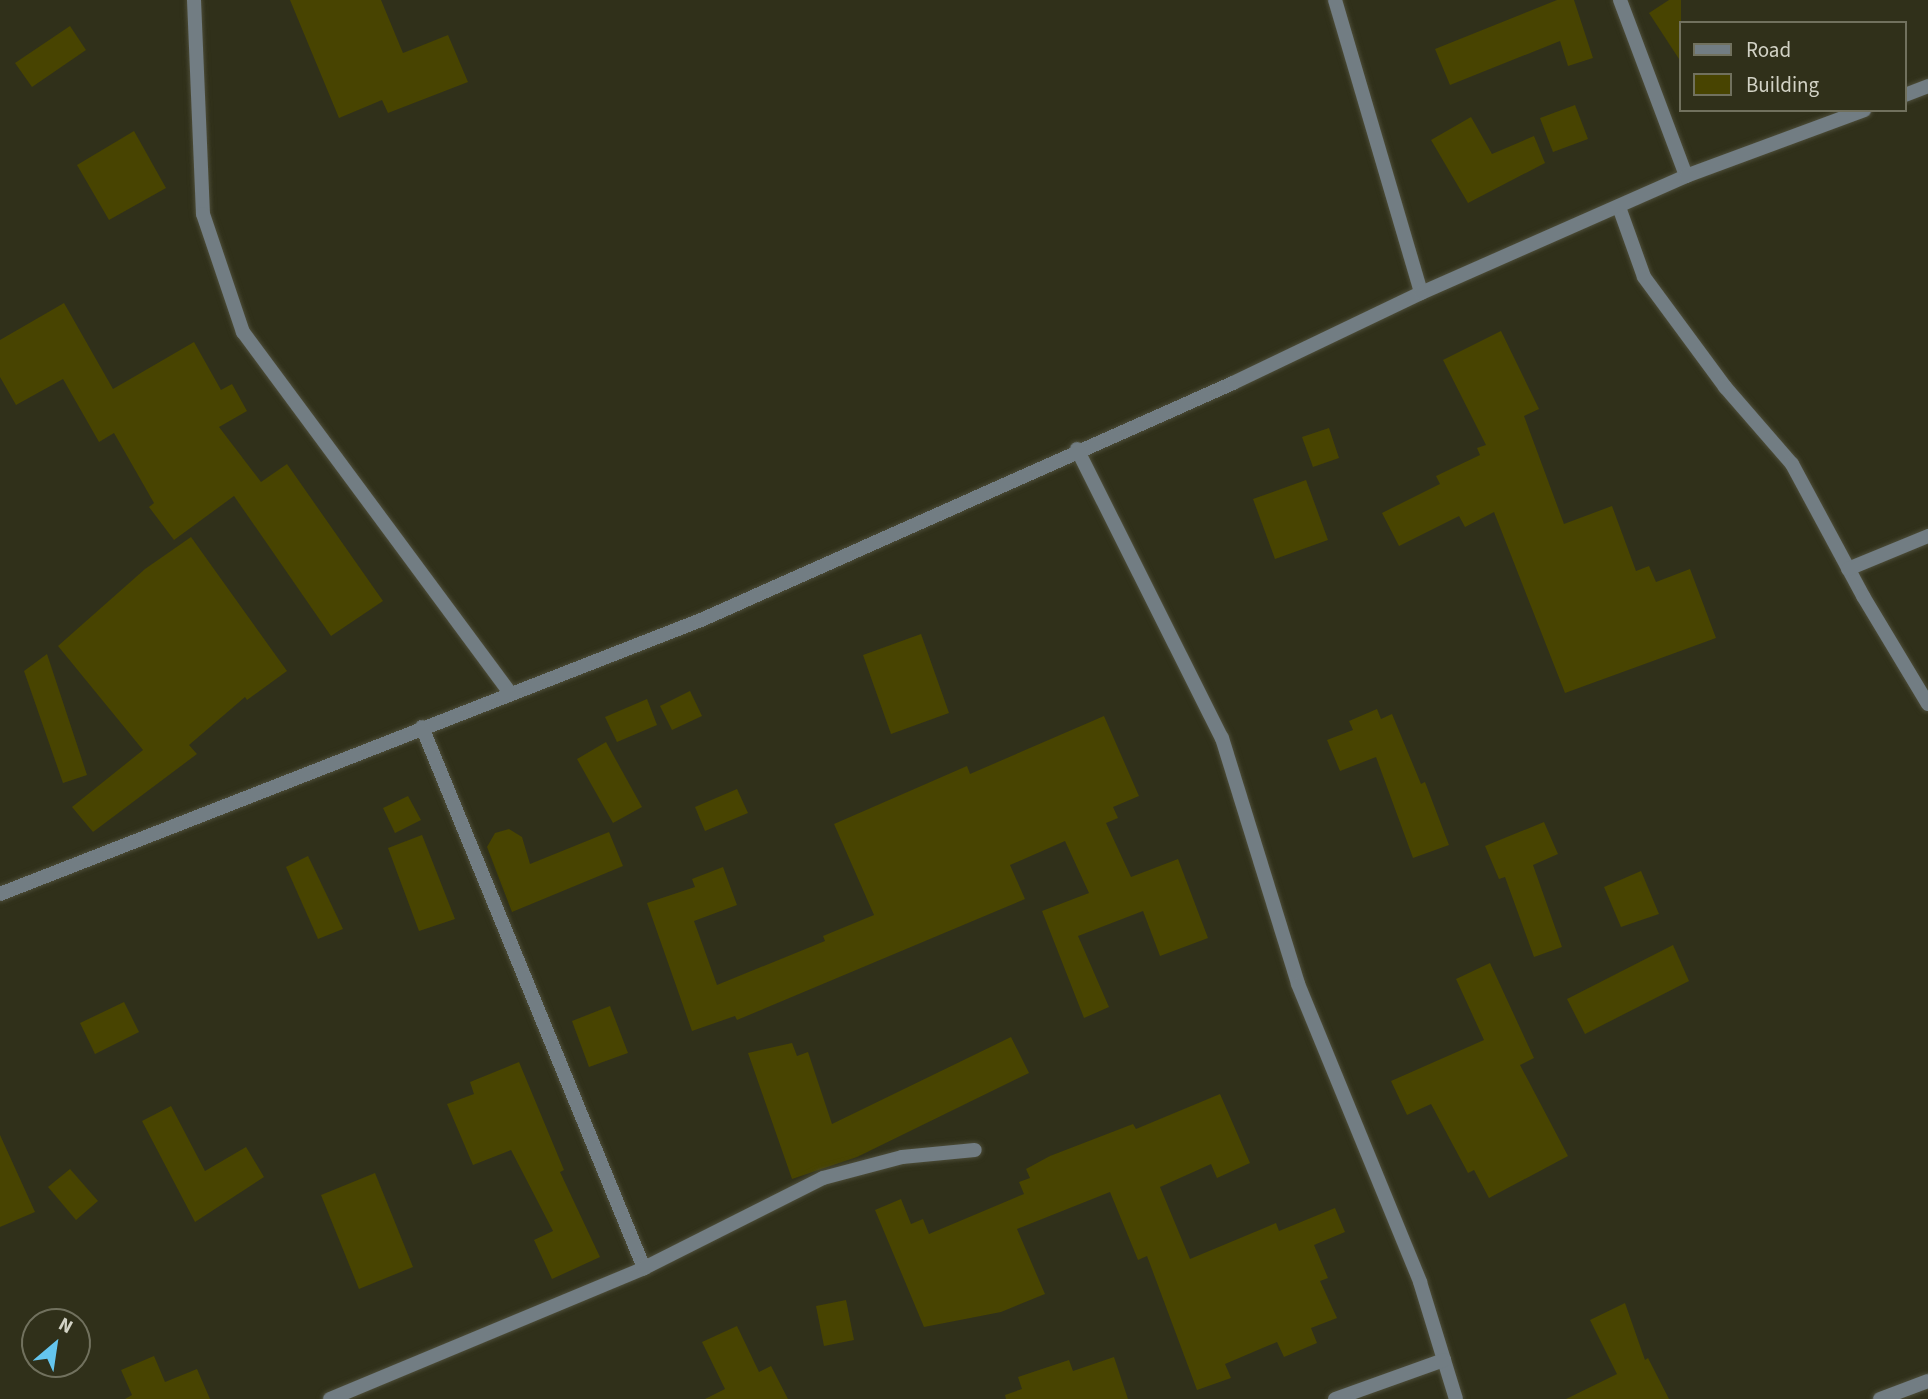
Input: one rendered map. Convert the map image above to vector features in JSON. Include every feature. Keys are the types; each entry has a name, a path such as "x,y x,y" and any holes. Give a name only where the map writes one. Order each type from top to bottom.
{"street":[{"path":"194,0 203,214 243,332 509,692"},
{"path":"1335,0 1421,293"},
{"path":"1620,0 1686,176"},
{"path":"1907,94 1928,86"},
{"path":"0,894 509,692 701,620 1077,449 1233,383 1421,293 1686,176 1859,112"},
{"path":"1619,207 1650,286 1725,387 1792,464 1848,569 1928,704"},
{"path":"1077,449 1222,738 1298,984 1420,1282 1456,1399"},
{"path":"1848,569 1928,536"},
{"path":"422,727 644,1268"},
{"path":"330,1399 644,1268 822,1178 902,1157 975,1150"},
{"path":"1335,1399 1444,1360"},
{"path":"1880,1399 1928,1381"}],"building":[{"path":"290,0 381,0 403,53 448,35 468,82 388,113 382,100 339,118"},
{"path":"1557,0 1574,0 1593,58 1568,66 1560,41 1450,85 1435,49"},
{"path":"1669,0 1681,0 1680,60 1649,13"},
{"path":"70,26 86,50 32,87 15,63"},
{"path":"1575,105 1588,139 1553,152 1540,118"},
{"path":"1471,117 1492,154 1534,136 1545,163 1468,203 1431,140"},
{"path":"134,131 166,188 109,220 77,165"},
{"path":"64,303 113,389 194,342 221,390 232,384 247,411 219,427 261,482 287,464 383,601 331,636 234,496 174,540 149,507 154,503 114,433 99,442 63,379 16,405 0,377 0,340"},
{"path":"1501,331 1539,409 1524,416 1564,524 1612,506 1636,571 1649,566 1656,582 1690,569 1716,638 1565,693 1494,512 1465,527 1459,516 1399,546 1382,513 1440,484 1436,476 1480,455 1477,448 1486,445 1443,360"},
{"path":"1329,428 1339,458 1313,467 1302,437"},
{"path":"1306,480 1328,540 1275,559 1253,499"},
{"path":"191,537 287,671 247,700 245,697 189,745 197,754 93,832 72,807 143,750 58,646 145,569"},
{"path":"921,634 949,713 891,734 863,655"},
{"path":"47,654 87,775 63,783 24,671"},
{"path":"690,691 702,716 672,730 660,706"},
{"path":"647,699 657,725 617,742 605,717"},
{"path":"1377,709 1381,719 1392,714 1421,784 1425,782 1449,845 1413,858 1376,757 1340,771 1327,740 1353,730 1349,721"},
{"path":"1104,716 1139,796 1113,807 1118,818 1106,823 1131,877 1178,859 1208,938 1160,956 1143,911 1078,936 1109,1007 1084,1018 1042,911 1089,893 1065,841 1010,865 1025,899 737,1020 735,1016 692,1031 647,903 695,887 692,879 723,867 737,905 694,921 717,985 825,941 823,936 874,915 834,824 967,766 970,774"},
{"path":"606,742 642,807 613,823 577,759"},
{"path":"737,789 748,813 705,831 695,807"},
{"path":"408,796 421,820 395,833 383,808"},
{"path":"1544,822 1558,854 1533,865 1562,947 1534,957 1505,877 1499,879 1485,846"},
{"path":"509,829 522,837 530,864 609,832 623,866 512,912 487,847 495,833"},
{"path":"422,835 455,919 419,931 388,848"},
{"path":"308,856 343,929 318,939 286,867"},
{"path":"1641,871 1659,914 1621,927 1604,887"},
{"path":"1673,945 1689,981 1585,1034 1567,999"},
{"path":"1490,963 1534,1058 1520,1065 1568,1156 1489,1198 1474,1170 1468,1173 1431,1104 1407,1115 1391,1081 1484,1040 1456,979"},
{"path":"124,1002 139,1032 95,1054 80,1023"},
{"path":"610,1006 628,1053 589,1067 572,1021"},
{"path":"1011,1037 1029,1073 857,1157 792,1179 748,1053 792,1043 797,1056 808,1052 832,1124"},
{"path":"519,1062 564,1170 560,1172 600,1257 552,1279 534,1240 553,1231 511,1150 473,1165 447,1104 474,1094 470,1082"},
{"path":"1220,1094 1250,1163 1217,1178 1211,1164 1160,1187 1190,1259 1276,1223 1279,1231 1335,1208 1345,1232 1314,1245 1328,1278 1320,1281 1337,1318 1311,1328 1317,1343 1284,1357 1277,1342 1225,1364 1231,1378 1197,1390 1147,1256 1138,1260 1110,1192 1017,1229 1045,1294 1001,1312 924,1327 875,1210 901,1199 911,1224 923,1219 929,1234 1024,1194 1019,1182 1030,1178 1026,1169 1050,1156 1133,1124 1136,1129"},
{"path":"171,1106 205,1171 246,1147 264,1177 195,1222 142,1121"},
{"path":"0,1135 35,1212 0,1227"},
{"path":"70,1169 98,1201 76,1220 48,1187"},
{"path":"375,1173 413,1267 359,1289 321,1195"},
{"path":"846,1300 854,1340 824,1346 816,1306"},
{"path":"1625,1303 1645,1360 1648,1358 1669,1399 1566,1399 1617,1374 1590,1320"},
{"path":"737,1326 759,1372 771,1366 788,1399 705,1399 725,1389 702,1342"},
{"path":"154,1356 165,1382 197,1369 210,1399 125,1399 132,1395 121,1370"},
{"path":"1114,1357 1128,1399 1006,1399 1005,1395 1022,1389 1018,1377 1069,1360 1073,1371"}]}
